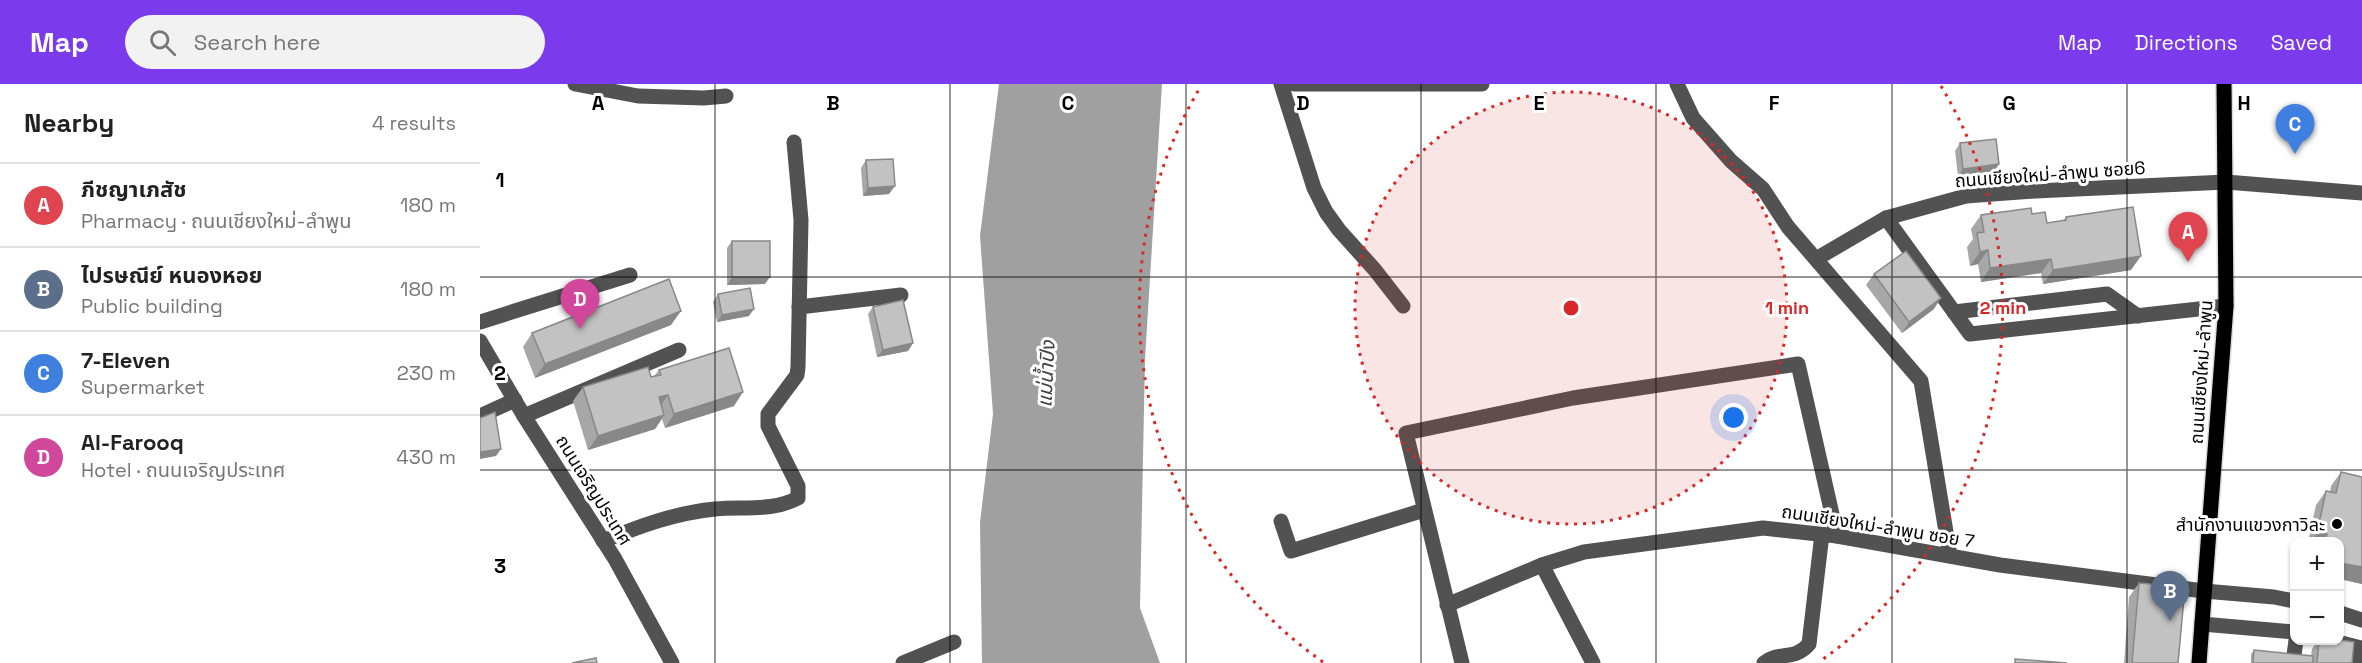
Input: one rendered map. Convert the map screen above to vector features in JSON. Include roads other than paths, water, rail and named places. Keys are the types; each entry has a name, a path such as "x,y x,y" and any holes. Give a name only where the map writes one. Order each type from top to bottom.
{"main road":[{"name":"ถนนเชียงใหม่-ลำพูน","path":"2199,663 2226,306 2224,84"}],"street":[{"path":"575,84 638,96 726,96"},
{"path":"1281,84 1314,188 1326,212 1402,306"},
{"path":"1294,84 1482,84"},
{"path":"1677,84 1693,118 1731,161 1763,189 1788,227 1921,381 1950,556"},
{"path":"603,541 658,519 715,509 783,506 798,498 798,486 767,420 768,414 797,375 801,220 794,142"},
{"name":"ถนนเชียงใหม่-ลำพูน ซอย6","path":"1816,259 1886,218 1966,196 2226,182 2362,193"},
{"path":"1886,218 1970,334 2226,306"},
{"path":"480,322 630,275"},
{"path":"1954,312 2107,294 2138,316"},
{"path":"800,307 902,295"},
{"name":"ถนนเจริญประเทศ","path":"480,341 524,416 603,541 672,663"},
{"path":"524,416 679,350"},
{"path":"1462,663 1406,433 1573,398 1798,364 1830,535 1809,644 1795,655 1769,658 1764,663"},
{"path":"480,416 515,400"},
{"path":"1281,521 1291,551 1424,510"},
{"name":"ถนนเชียงใหม่-ลำพูน ซอย 7","path":"1447,604 1542,565 1584,552 1763,528 1830,535 2000,565 2290,600"},
{"path":"1542,565 1593,663"},
{"path":"2344,614 2362,620"},
{"path":"2202,624 2290,632"},
{"path":"903,663 954,642"},
{"path":"2344,644 2361,648 2359,663"},
{"path":"2293,663 2295,645"}],"water":[{"name":"แม่น้ำปิง","path":"999,84 1162,84 1145,359 1140,608 1160,663 982,663 980,522 993,414 980,236"}],"place":[{"name":"7-Eleven","path":"2295,154"},
{"name":"ภีชญาเภสัช","path":"2188,262"},
{"name":"Al-Farooq","path":"580,329"},
{"name":"สำนักงานแขวงกาวิละ","path":"2337,524"},
{"name":"ไปรษณีย์ หนองหอย","path":"2170,621"}]}
